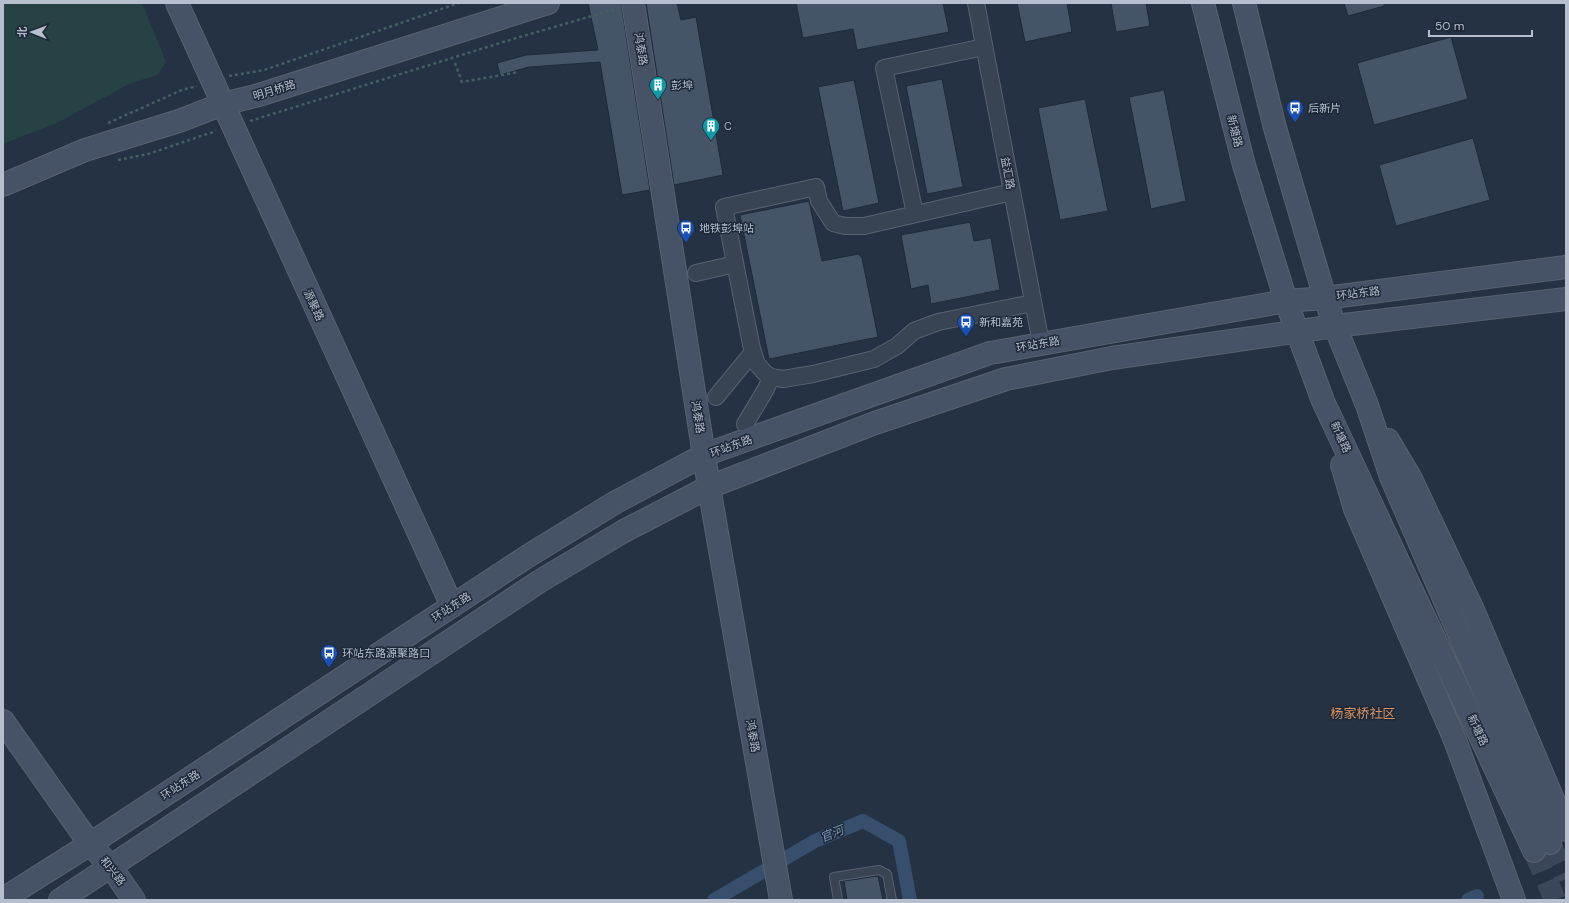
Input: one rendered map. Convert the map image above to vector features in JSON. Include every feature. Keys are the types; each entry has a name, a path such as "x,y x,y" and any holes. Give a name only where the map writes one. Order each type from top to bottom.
{"main road":[{"name":"源聚路","path":"177,3 452,606"},
{"name":"明月桥路","path":"3,185 85,150 179,121 222,104 259,95 548,3"},
{"name":"鸿泰路","path":"633,3 709,487 780,895"},
{"name":"新塘路","path":"1203,3 1244,166 1286,301 1323,401 1550,841"},
{"name":"新塘路","path":"1244,3 1275,128 1325,298 1335,326 1367,405 1391,477 1550,841"},
{"name":"环站东路","path":"3,899 90,844 528,556 616,502 704,455 990,353 1286,301 1325,298 1566,267"},
{"path":"60,900 540,581 624,530 709,487 875,423 1006,379 1112,358 1298,331 1566,299"},
{"path":"1323,401 1355,509 1455,740 1514,900"},
{"name":"和兴路","path":"3,721 90,844 111,867 134,900"}],"street":[{"name":"益汇路","path":"976,3 1041,343"},
{"path":"915,214 884,68 984,47"},
{"path":"1012,192 864,226 846,226 833,223 819,201 816,187 724,207 753,352 757,364 771,377 783,379 806,375 874,359 897,346 914,331 938,322 1033,304"},
{"path":"696,273 735,264"},
{"path":"716,397 753,352"},
{"path":"745,424 771,377"}],"lane":[{"path":"838,900 834,877 879,870 888,874 892,900"}],"path":[{"path":"118,160 148,154 232,126 633,3"},
{"path":"455,63 462,82 519,72"},
{"path":"710,131 714,157"}],"green space":[{"path":"3,3 142,3 166,62 157,75 129,84 59,122 3,144"}],"building":[{"path":"588,3 621,3 650,190 622,195 600,62 529,67 500,75 497,63 526,55 598,50"},
{"path":"646,3 677,3 681,20 696,17 723,175 674,185"},
{"path":"796,3 943,3 949,32 857,50 853,29 803,38"},
{"path":"1017,3 1067,3 1072,32 1025,42"},
{"path":"1111,3 1146,3 1150,26 1116,32"},
{"path":"1344,3 1384,3 1384,6 1348,16"},
{"path":"1451,37 1468,99 1374,125 1357,63"},
{"path":"942,79 963,187 927,194 906,86"},
{"path":"854,80 879,203 843,211 818,87"},
{"path":"1164,90 1186,201 1151,209 1129,97"},
{"path":"1085,99 1108,211 1060,220 1038,108"},
{"path":"1473,138 1490,200 1396,226 1379,165"},
{"path":"809,201 822,261 858,254 862,258 878,337 769,359 740,215"},
{"path":"970,222 974,241 991,238 1000,290 931,304 928,285 911,289 901,235"},
{"path":"878,876 883,900 847,900 844,881"}],"waterway":[{"name":"官河","path":"714,900 815,841 863,821 899,841 910,900"},
{"name":"官河","path":"1468,900 1477,896"}],"tunnel":[{"path":"1550,843 1566,879"},
{"path":"1534,851 1555,900"}],"place":[{"name":"彭埠","path":"658,100"},
{"name":"后新片","path":"1295,123"},
{"name":"C","path":"711,141"},
{"name":"地铁彭埠站","path":"686,243"},
{"name":"新和嘉苑","path":"966,337"},
{"name":"环站东路源聚路口","path":"329,668"}],"district":[{"name":"杨家桥社区","path":"1363,713"}]}
